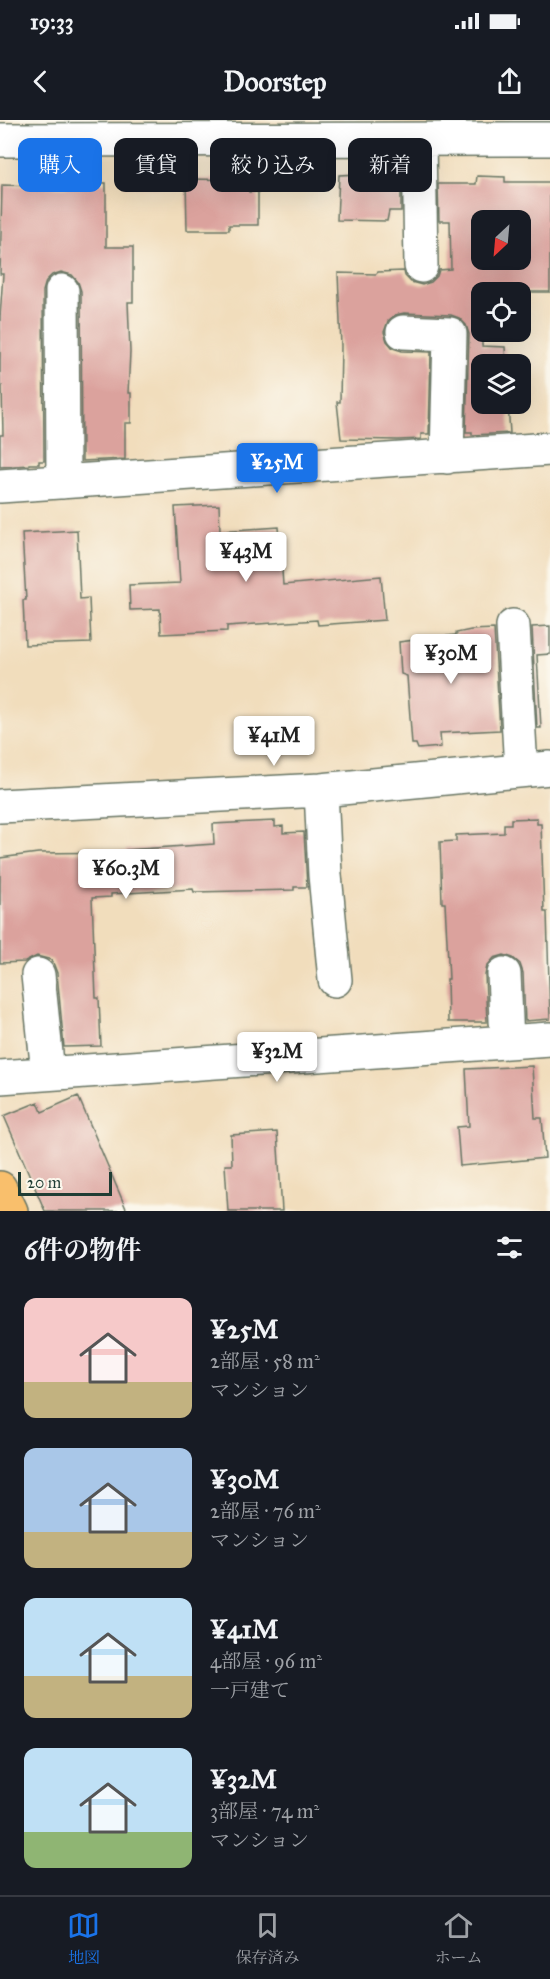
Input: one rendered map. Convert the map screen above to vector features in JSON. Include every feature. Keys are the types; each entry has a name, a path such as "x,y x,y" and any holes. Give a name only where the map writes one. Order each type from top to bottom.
{"main road":[{"path":"0,1188 11,1211"}],"street":[{"path":"0,140 287,129 395,138"},
{"path":"432,140 550,139"},
{"path":"420,192 421,266"},
{"path":"63,291 63,482"},
{"path":"403,332 450,334 447,457"},
{"path":"0,486 550,449"},
{"path":"0,806 321,790 535,769 513,626"},
{"path":"321,790 325,875 335,980"},
{"path":"504,974 507,1042"},
{"path":"38,975 48,1073"},
{"path":"0,1077 550,1039"}],"building":[{"path":"339,175 348,175 348,192 401,192 401,211 389,211 387,221 337,220"},
{"path":"477,176 505,177 505,182 550,182 550,292 531,292 531,282 471,282 471,342 482,342 482,346 505,347 505,354 471,354 471,414 509,414 510,433 472,435 472,432 466,432 469,334 466,325 459,318 451,315 404,313 395,315 388,321 384,332 393,348 402,351 431,352 429,434 421,434 421,439 341,439 337,402 340,402 341,346 338,273 376,274 404,271 405,276 411,282 422,285 431,282 439,270 451,269 450,221 439,221 438,184 476,184"},
{"path":"198,179 210,179 210,192 258,192 258,225 229,225 229,230 187,230 186,192 198,192"},
{"path":"102,183 106,183 106,247 133,247 133,302 128,302 130,352 128,393 131,393 131,423 125,423 125,459 82,461 81,291 72,275 61,272 52,275 46,281 43,291 44,461 39,461 39,464 0,467 0,435 3,435 2,386 0,386 0,317 3,274 0,274 2,185 18,185 18,192 102,192"},
{"path":"219,505 220,531 279,527 283,585 381,576 385,620 318,625 317,620 227,626 227,631 161,634 160,609 130,610 129,585 180,583 175,507"},
{"path":"77,530 80,599 89,598 91,643 25,645 23,600 26,600 22,533"},
{"path":"550,626 550,654 537,655 541,728 537,728 532,627"},
{"path":"494,629 500,730 440,733 441,747 418,749 416,744 412,744 407,676 401,674 399,642 456,635 456,633 471,630"},
{"path":"537,818 537,824 541,824 544,912 547,912 550,1019 525,1021 523,973 520,964 504,955 494,958 487,966 485,975 487,1022 448,1022 447,979 449,979 445,903 442,903 440,842 456,841 456,835 504,833 504,824 511,824 511,819"},
{"path":"275,821 275,827 283,826 283,833 304,832 307,887 294,887 294,890 194,892 193,889 111,894 111,897 92,898 96,998 99,998 101,1046 64,1047 57,973 52,960 37,956 25,962 0,963 0,858 38,853 126,852 126,850 214,844 213,824"},
{"path":"532,1066 535,1118 542,1118 545,1158 460,1166 457,1127 469,1126 466,1069"},
{"path":"78,1096 127,1211 45,1211 4,1116 38,1102 42,1112"},
{"path":"277,1132 282,1211 228,1211 225,1165 232,1165 231,1135"}]}
